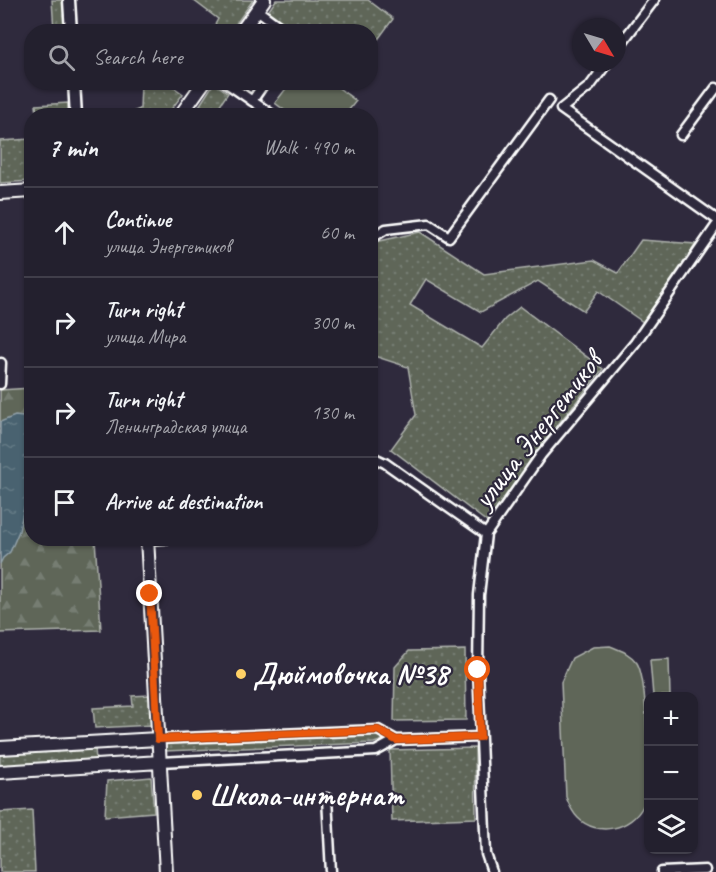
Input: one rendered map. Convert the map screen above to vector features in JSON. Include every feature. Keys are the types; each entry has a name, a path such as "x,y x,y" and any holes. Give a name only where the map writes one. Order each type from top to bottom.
{"main road":[{"path":"247,24 261,5"},
{"path":"186,108 198,90"},
{"path":"0,193 24,192"},
{"path":"147,546 166,872"},
{"path":"0,748 158,739"},
{"path":"0,772 160,762"}],"street":[{"path":"69,0 70,24"},
{"path":"626,37 654,0"},
{"path":"261,5 279,24"},
{"path":"600,72 590,86 561,109 716,219"},
{"path":"681,135 716,88"},
{"path":"74,90 76,108"},
{"path":"236,90 262,108"},
{"path":"252,101 260,90"},
{"path":"378,234 386,229 429,224 449,237 549,100"},
{"name":"улица Энергетиков","path":"492,872 486,854 478,670 479,595 486,534 541,455 635,343 716,226"},
{"path":"0,384 1,363"},
{"path":"378,460 486,534"},
{"path":"158,739 378,730 396,740"},
{"path":"160,762 359,752 376,750 396,740 480,737"},
{"path":"327,798 331,872"},
{"path":"662,872 705,870"}],"green space":[{"path":"52,0 65,0 67,24 54,24"},
{"path":"193,0 253,0 236,24 215,24 218,19"},
{"path":"276,0 368,0 393,19 378,39 378,24 282,24 267,13"},
{"path":"141,90 178,90 183,94 172,108 140,108"},
{"path":"209,90 224,90 228,93 218,108 198,108"},
{"path":"285,90 341,90 356,101 350,108 282,108 275,103"},
{"path":"68,103 68,108 36,108 36,105"},
{"path":"24,139 24,181 0,183 0,141"},
{"path":"420,232 484,274 594,260 618,273 641,240 696,244 643,322 598,291 584,311 538,281 481,312 426,279 410,305 482,348 505,319 520,307 603,369 534,454 491,525 391,449 416,415 408,367 378,357 378,241"},
{"path":"24,388 24,546 95,546 101,630 0,633 0,390"},
{"path":"610,646 631,657 641,672 644,695 644,804 630,821 604,829 594,828 578,818 566,797 561,682 572,658 593,647"},
{"path":"465,650 466,720 394,721 395,667 409,651"},
{"path":"669,659 670,692 653,692 650,660"},
{"path":"150,695 152,725 95,728 93,708 133,706 132,696"},
{"path":"377,732 393,737 374,743 164,751 164,741"},
{"path":"95,748 96,761 0,766 0,753"},
{"path":"475,748 476,818 392,821 390,750"},
{"path":"151,777 154,812 105,816 107,781"},
{"path":"32,810 35,872 0,872 0,812"}],"water":[{"path":"15,416 24,418 24,508 19,531 10,552 0,564 0,422"}],"place":[{"name":"Дюймовочка №38","path":"241,674"},
{"name":"Школа-интернат","path":"197,795"}],"route":[{"path":"150,594 158,739 378,730 396,740 480,737 478,670"}]}
